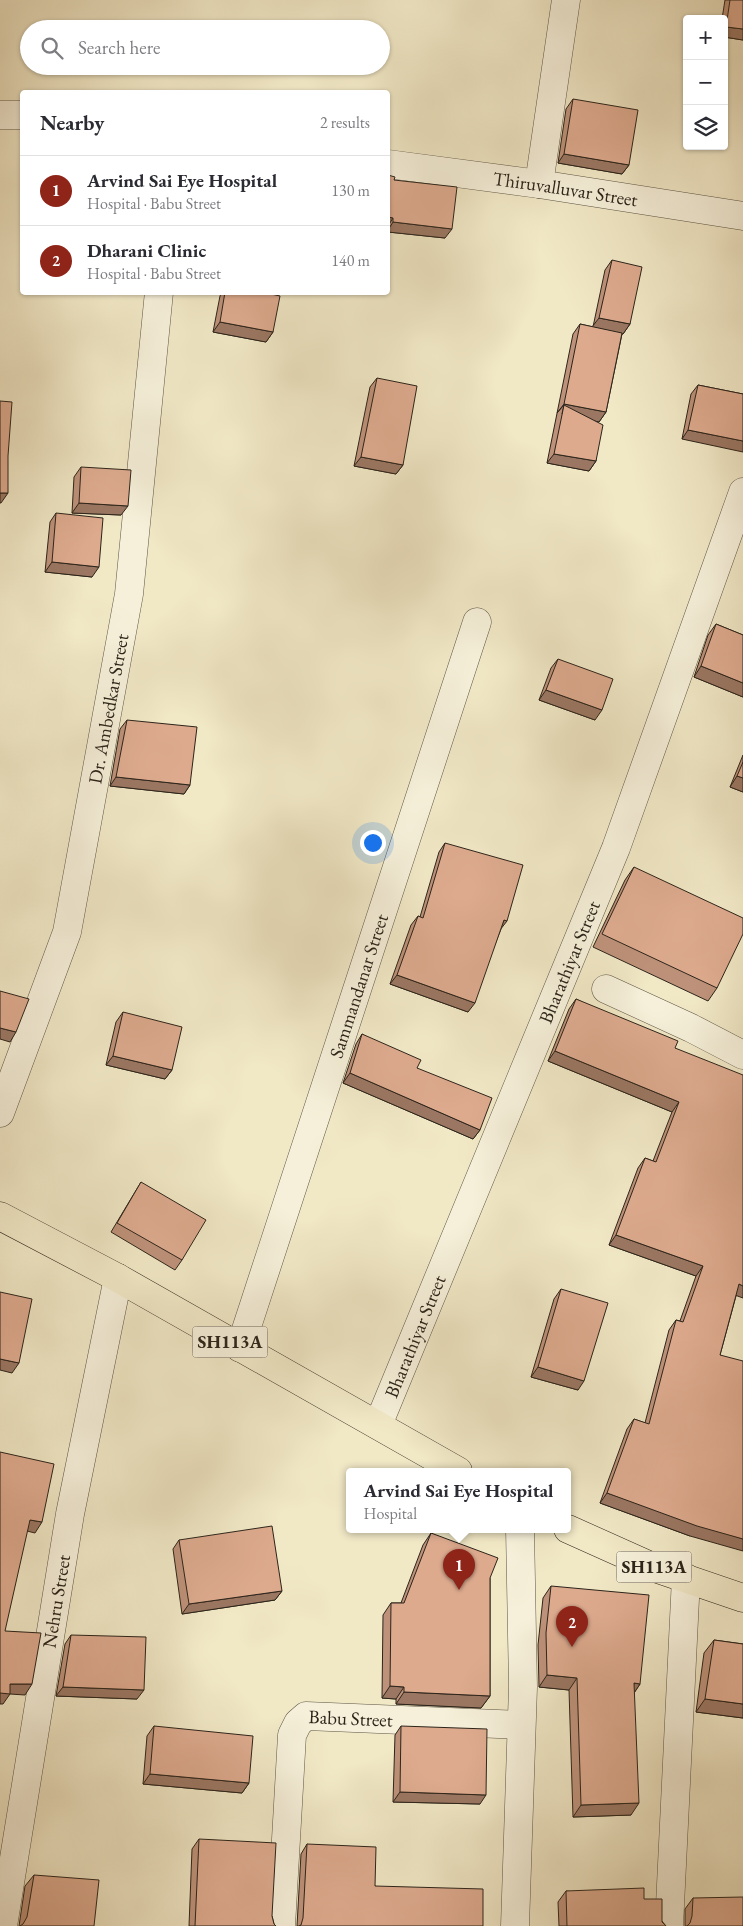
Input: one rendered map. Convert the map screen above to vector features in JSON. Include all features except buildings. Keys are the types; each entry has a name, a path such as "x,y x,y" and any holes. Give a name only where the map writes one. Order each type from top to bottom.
{"main road":[{"name":"SH113A","path":"0,1216 118,1278 453,1468"},
{"name":"SH113A","path":"571,1530 655,1568 743,1598"}],"street":[{"path":"539,184 566,0"},
{"path":"0,115 20,115"},
{"name":"Thiruvalluvar Street","path":"390,164 539,184 743,216"},
{"name":"Dr. Ambedkar Street","path":"0,1112 67,932 129,594 159,295"},
{"name":"Bharathiyar Street","path":"378,1425 616,848 743,492"},
{"name":"Sammandanar Street","path":"240,1348 477,622"},
{"path":"606,989 691,1028 739,1053"},
{"name":"Nehru Street","path":"3,1926 70,1514 118,1278"},
{"path":"514,1926 523,1687 520,1533"},
{"path":"669,1926 686,1578"},
{"name":"Babu Street","path":"281,1926 292,1735 298,1723 306,1716 521,1725"}],"place":[{"name":"Arvind Sai Eye Hospital","path":"459,1590"},
{"name":"Dharani Clinic","path":"572,1647"}]}
